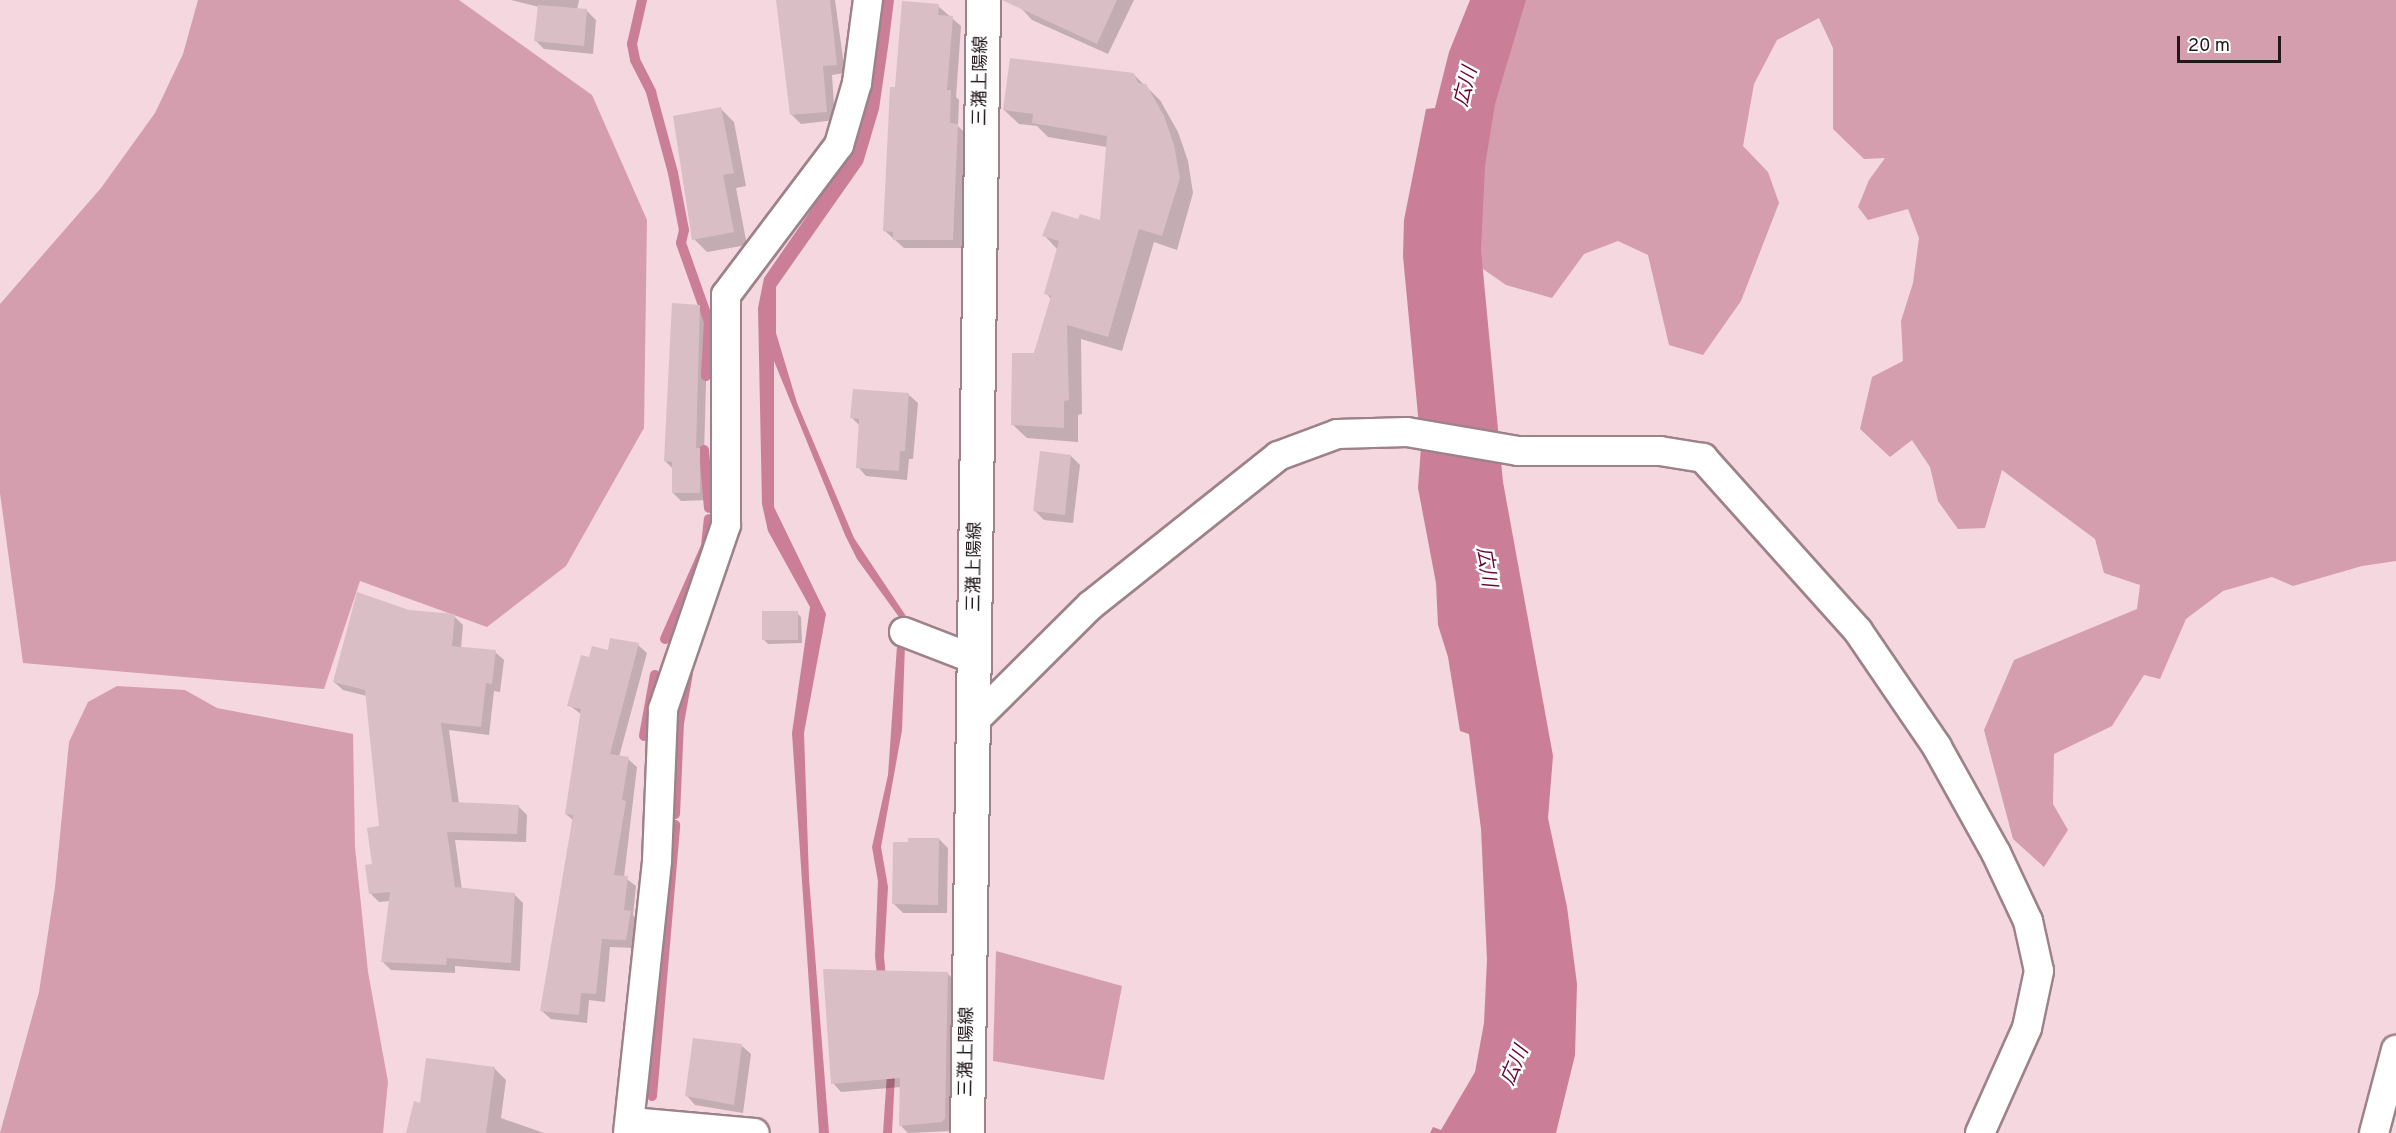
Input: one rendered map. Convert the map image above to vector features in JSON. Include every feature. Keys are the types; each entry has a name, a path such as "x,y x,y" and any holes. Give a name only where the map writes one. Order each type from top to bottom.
{"main road":[{"name":"三潴上陽線","path":"967,1133 983,0"}],"street":[{"path":"755,1133 629,1127 657,861 663,710 726,525 726,295 839,145 857,83 868,0"},
{"path":"974,722 1091,605 1278,456 1337,434 1407,432 1518,451 1660,451 1703,458 1858,632 1931,737 1996,852 2028,921 2039,971 2027,1028 1980,1133"},
{"path":"904,632 974,659"},
{"path":"2374,1133 2396,1050"}],"shaded area":[{"path":"198,0 459,0 592,95 647,220 644,428 566,566 487,627 360,581 324,689 23,663 0,493 0,304 101,188 155,113 183,54"},
{"path":"1514,0 2396,0 2396,561 2362,566 2293,586 2272,577 2223,591 2186,619 2160,679 2144,675 2112,726 2054,754 2053,804 2068,830 2044,867 2013,839 1984,730 2014,660 2137,609 2140,585 2104,573 2095,539 2002,470 1985,528 1958,529 1938,501 1930,467 1912,440 1890,457 1860,429 1872,377 1903,361 1901,321 1913,283 1919,238 1908,209 1868,220 1858,207 1869,180 1885,158 1864,159 1833,129 1833,48 1819,18 1777,40 1754,84 1743,146 1768,172 1779,203 1741,301 1703,355 1669,345 1648,255 1618,241 1584,254 1552,298 1506,285 1463,255"},
{"path":"117,686 185,690 217,708 353,734 355,847 368,972 388,1082 383,1133 0,1133 39,992 55,887 69,742 88,702"},
{"path":"996,951 1122,986 1104,1080 993,1061"}],"water":[{"path":"883,0 894,0 879,109 863,163 776,287 776,333 797,403 854,538 906,616 902,730 881,847 888,887 884,957 895,1075 892,1133 883,1133 887,1074 875,956 878,881 872,847 888,775 899,617 857,559 845,535 774,361 774,507 826,614 804,733 809,878 829,1133 819,1133 792,733 810,607 768,531 762,504 758,308 764,278 849,155 870,91"},
{"name":"広川","path":"1470,0 1526,0 1495,104 1485,166 1481,250 1503,482 1553,756 1548,818 1567,907 1577,984 1575,1055 1556,1133 1430,1133 1433,1127 1441,1130 1475,1072 1484,1023 1487,960 1481,829 1469,734 1460,731 1448,657 1438,625 1436,583 1418,488 1421,447 1403,256 1404,220 1426,109 1435,108 1449,52"}],"building":[{"path":"776,0 830,0 837,65 823,66 827,112 790,115"},
{"path":"1002,0 1117,0 1097,44"},
{"path":"902,1 939,4 938,15 953,16 947,90 951,90 950,123 958,124 953,240 893,240 893,232 883,231 890,87 895,87"},
{"path":"538,5 587,9 584,46 534,41"},
{"path":"1010,58 1134,73 1138,83 1146,84 1164,116 1174,145 1180,178 1162,236 1139,229 1108,337 1067,325 1069,400 1064,401 1064,428 1011,425 1012,353 1034,353 1051,296 1044,294 1059,241 1042,236 1052,211 1078,219 1080,214 1100,220 1107,136 1032,123 1033,114 1003,110"},
{"path":"721,107 734,173 723,175 734,232 692,240 673,116"},
{"path":"672,303 700,305 696,448 700,448 700,493 672,493 672,462 664,461"},
{"path":"853,389 909,393 905,451 900,451 899,471 856,468 859,419 850,418"},
{"path":"1040,451 1071,455 1065,515 1033,511"},
{"path":"357,592 409,610 455,614 452,646 496,650 492,684 486,683 481,727 441,723 452,802 519,805 517,834 447,832 455,887 515,893 511,963 447,958 446,965 381,962 390,892 369,894 365,865 372,864 367,828 379,826 365,690 333,682"},
{"path":"762,611 798,611 798,640 762,640"},
{"path":"610,638 639,643 610,754 629,757 622,800 626,801 614,875 628,876 624,910 631,911 626,940 602,939 596,994 581,993 579,1015 540,1011 573,815 565,814 581,709 567,706 581,655 589,657 592,646 608,650"},
{"path":"908,838 939,838 938,905 892,904 893,842 908,842"},
{"path":"823,969 948,972 945,1118 942,1122 899,1126 900,1078 831,1084"},
{"path":"693,1038 742,1044 734,1105 685,1096"},
{"path":"426,1058 495,1067 486,1133 406,1133 414,1101 420,1103"}],"waterway":[{"path":"642,0 632,44 635,60 651,92 673,173 684,230 681,243 709,322 706,376"},
{"path":"704,450 709,508"},
{"path":"665,639 706,546 709,519"},
{"path":"675,814 679,723 688,673"},
{"path":"644,736 655,675"},
{"path":"652,1096 675,825"}]}
